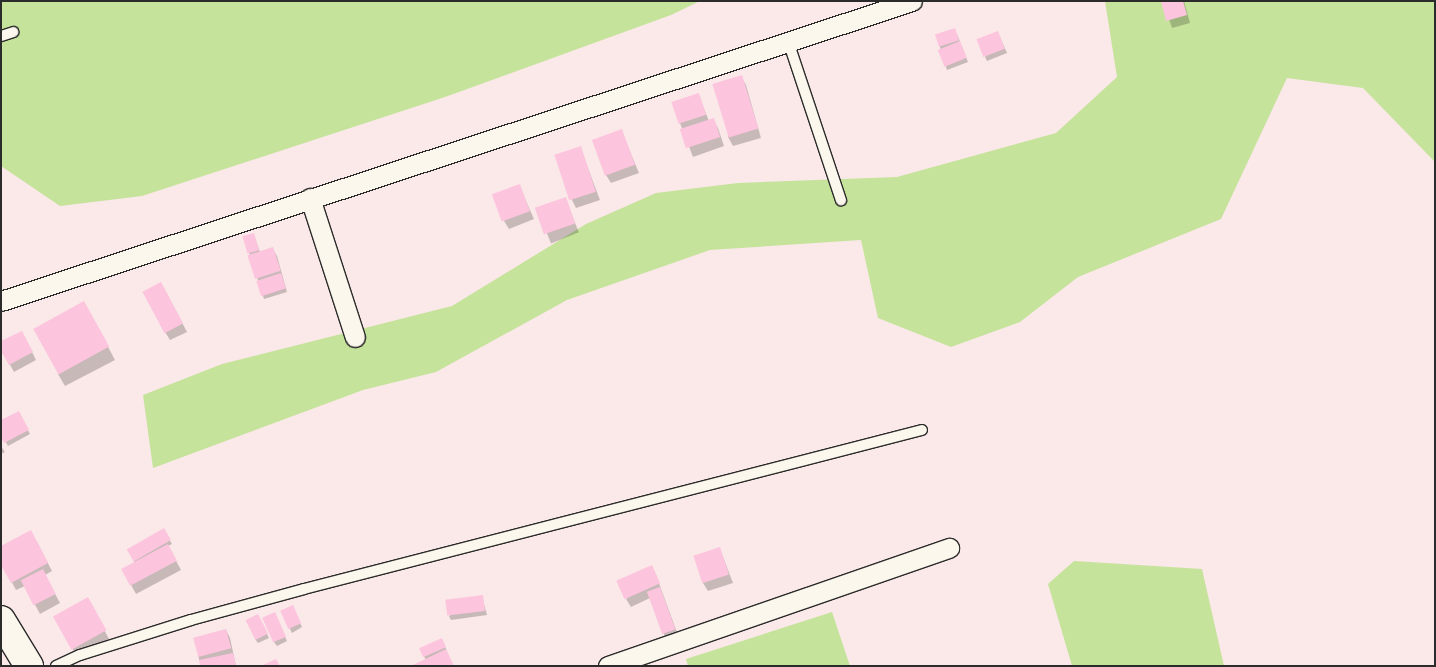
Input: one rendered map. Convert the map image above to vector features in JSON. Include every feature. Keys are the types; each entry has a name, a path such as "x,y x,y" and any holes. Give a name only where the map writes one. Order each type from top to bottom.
{"main road":[{"path":"1,620 29,666"}],"street":[{"path":"1,302 310,198 912,1"},
{"path":"310,198 356,337"},
{"path":"608,666 949,548"}],"lane":[{"path":"1,36 13,32"},
{"path":"788,41 841,200"},
{"path":"56,666 80,656 191,620 304,589 922,430"}],"green space":[{"path":"1,1 700,1 671,15 445,97 142,196 60,206 1,166"},
{"path":"1105,1 1435,1 1435,162 1363,88 1287,78 1221,219 1078,277 1020,322 951,347 878,318 861,240 710,250 567,300 436,372 363,390 153,468 143,395 222,364 452,306 586,224 656,193 738,183 897,177 1056,133 1117,77"},
{"path":"1074,561 1202,569 1224,666 1072,666 1048,584"},
{"path":"832,612 850,666 688,666 686,659"}],"building":[{"path":"1161,1 1183,1 1187,15 1166,21"},
{"path":"955,28 959,40 939,47 935,34"},
{"path":"998,31 1005,49 983,57 977,39"},
{"path":"960,41 967,58 944,67 938,50"},
{"path":"742,75 758,129 729,138 712,84"},
{"path":"699,93 706,115 679,124 671,102"},
{"path":"714,118 720,137 686,148 680,129"},
{"path":"622,129 635,165 605,176 592,140"},
{"path":"581,146 596,192 569,200 554,155"},
{"path":"520,184 530,211 502,222 492,194"},
{"path":"566,197 575,223 544,234 535,208"},
{"path":"254,233 259,250 247,254 242,236"},
{"path":"273,247 281,271 255,279 247,255"},
{"path":"281,273 286,288 261,296 256,281"},
{"path":"161,282 183,323 165,333 142,292"},
{"path":"84,301 109,346 58,375 33,329"},
{"path":"22,331 33,352 9,365 1,351 1,341"},
{"path":"19,411 29,430 4,443 1,437 1,420"},
{"path":"164,528 171,540 134,562 127,550"},
{"path":"31,530 48,563 11,583 1,565 1,546"},
{"path":"168,544 177,561 130,586 121,569"},
{"path":"720,547 729,575 702,583 693,556"},
{"path":"652,565 660,583 625,599 616,581"},
{"path":"43,569 56,594 33,605 21,580"},
{"path":"660,587 675,629 662,634 647,592"},
{"path":"483,595 485,611 447,616 445,600"},
{"path":"88,597 106,630 71,650 53,616"},
{"path":"293,605 301,623 288,629 280,611"},
{"path":"275,612 286,637 273,642 262,618"},
{"path":"258,614 268,634 256,640 246,620"},
{"path":"226,629 231,648 198,657 193,638"},
{"path":"442,638 446,647 423,657 419,648"},
{"path":"446,649 454,666 411,666"},
{"path":"233,653 236,665 200,666 199,660"},
{"path":"276,659 280,666 261,666"}]}
